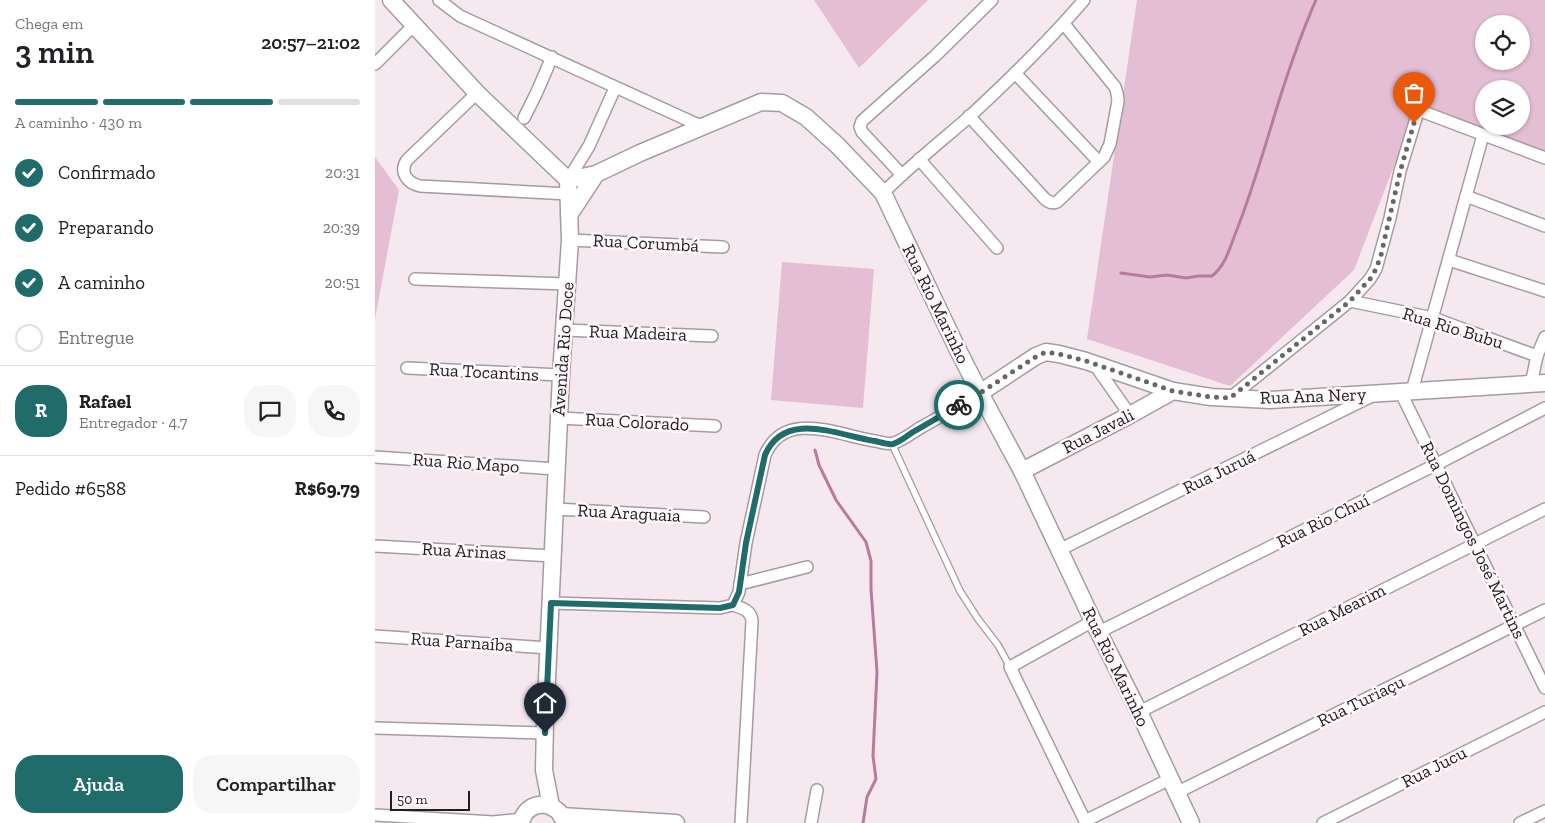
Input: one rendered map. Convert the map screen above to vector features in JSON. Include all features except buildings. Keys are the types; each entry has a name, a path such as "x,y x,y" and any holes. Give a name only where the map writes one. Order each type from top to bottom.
{"street":[{"path":"391,0 568,187"},
{"path":"439,0 460,16 703,127"},
{"path":"902,175 863,132 860,127 861,123 950,42 992,0"},
{"path":"883,193 1015,72 1064,24 1084,0"},
{"path":"969,116 1044,198 1050,202 1057,202 1099,162 1110,144 1118,101 1117,93 1111,81 1064,24"},
{"path":"375,64 414,25"},
{"path":"525,118 552,57"},
{"path":"1015,72 1099,162"},
{"path":"568,187 615,88"},
{"path":"477,93 407,160 403,168 406,177 414,184 420,186 568,187"},
{"name":"Rua Rio Marinho","path":"568,187 640,153 761,102 782,103 819,128 883,193 980,393 1022,470 1191,823"},
{"path":"1230,398 1345,304 1370,279 1376,269 1400,172 1418,112 1421,111 1475,132"},
{"path":"1407,392 1433,318 1483,135 1545,158"},
{"path":"919,159 997,248"},
{"path":"569,215 596,174"},
{"name":"Avenida Rio Doce","path":"533,806 544,770 556,469 570,240 568,187"},
{"path":"1466,196 1545,226"},
{"name":"Rua Corumbá","path":"570,240 723,247"},
{"path":"1449,260 1545,291"},
{"path":"415,278 567,284"},
{"name":"Rua Rio Bubu","path":"1345,304 1433,318 1537,356"},
{"name":"Rua Madeira","path":"564,330 712,336"},
{"path":"1538,384 1537,356 1545,337"},
{"name":"Rua Ana Nery","path":"980,393 1041,354 1050,352 1086,361 1173,391 1211,397 1270,400 1538,384"},
{"path":"1095,364 1130,415"},
{"name":"Rua Tocantins","path":"407,368 561,375"},
{"name":"Rua Javali","path":"1022,470 1173,391"},
{"name":"Rua Domingos José Martins","path":"1407,392 1437,464 1545,688"},
{"path":"733,605 740,584 746,543 765,455 772,442 790,431 803,428 828,430 892,444 980,393"},
{"name":"Rua Juruá","path":"1059,550 1379,393"},
{"name":"Rua Rio Chuí","path":"1010,667 1437,464 1545,408"},
{"name":"Rua Colorado","path":"559,418 715,426"},
{"name":"Rua Rio Mapo","path":"375,457 556,469"},
{"name":"Rua Araguaia","path":"555,509 704,517"},
{"name":"Rua Mearim","path":"1139,712 1475,543 1545,510"},
{"name":"Rua Arinas","path":"375,546 553,556"},
{"path":"740,584 807,567"},
{"path":"551,603 720,608 733,605 747,610 752,617 752,621 741,823"},
{"name":"Rua Turiaçu","path":"1086,822 1173,786 1545,610"},
{"name":"Rua Parnaíba","path":"375,636 549,648"},
{"path":"1010,667 1086,822"},
{"name":"Rua Jucu","path":"1323,823 1545,712"},
{"path":"375,728 545,733"},
{"name":"Avenida Rio Doce","path":"544,770 559,815"},
{"path":"811,823 817,790"},
{"path":"375,815 494,822 521,821 526,811 533,806 545,804 559,815 677,823"},
{"path":"1520,823 1545,811"}],"lane":[{"path":"892,444 960,591 998,645 1010,667"}],"shaded area":[{"path":"814,0 928,0 859,68"},
{"path":"1137,0 1545,0 1545,152 1498,135 1530,135 1530,80 1475,80 1475,127 1417,106 1354,270 1230,386 1087,339"},
{"path":"375,157 399,190 375,319"},
{"path":"782,262 874,269 863,408 771,400"}],"waterway":[{"path":"1121,273 1150,277 1167,275 1186,278 1212,276 1220,268 1228,253 1247,204 1291,65 1316,0"},
{"path":"815,450 819,465 836,500 866,542 871,561 871,589 877,672 873,756 876,779 867,797 863,823"}],"way so far":[{"path":"959,405 1046,352 1086,361 1173,391 1230,398 1340,307 1350,301 1370,279 1381,255 1400,172 1414,123"}],"route":[{"path":"545,733 551,603 720,608 733,605 739,592 746,543 765,455 772,442 790,431 803,428 828,430 892,444 959,405"}]}
